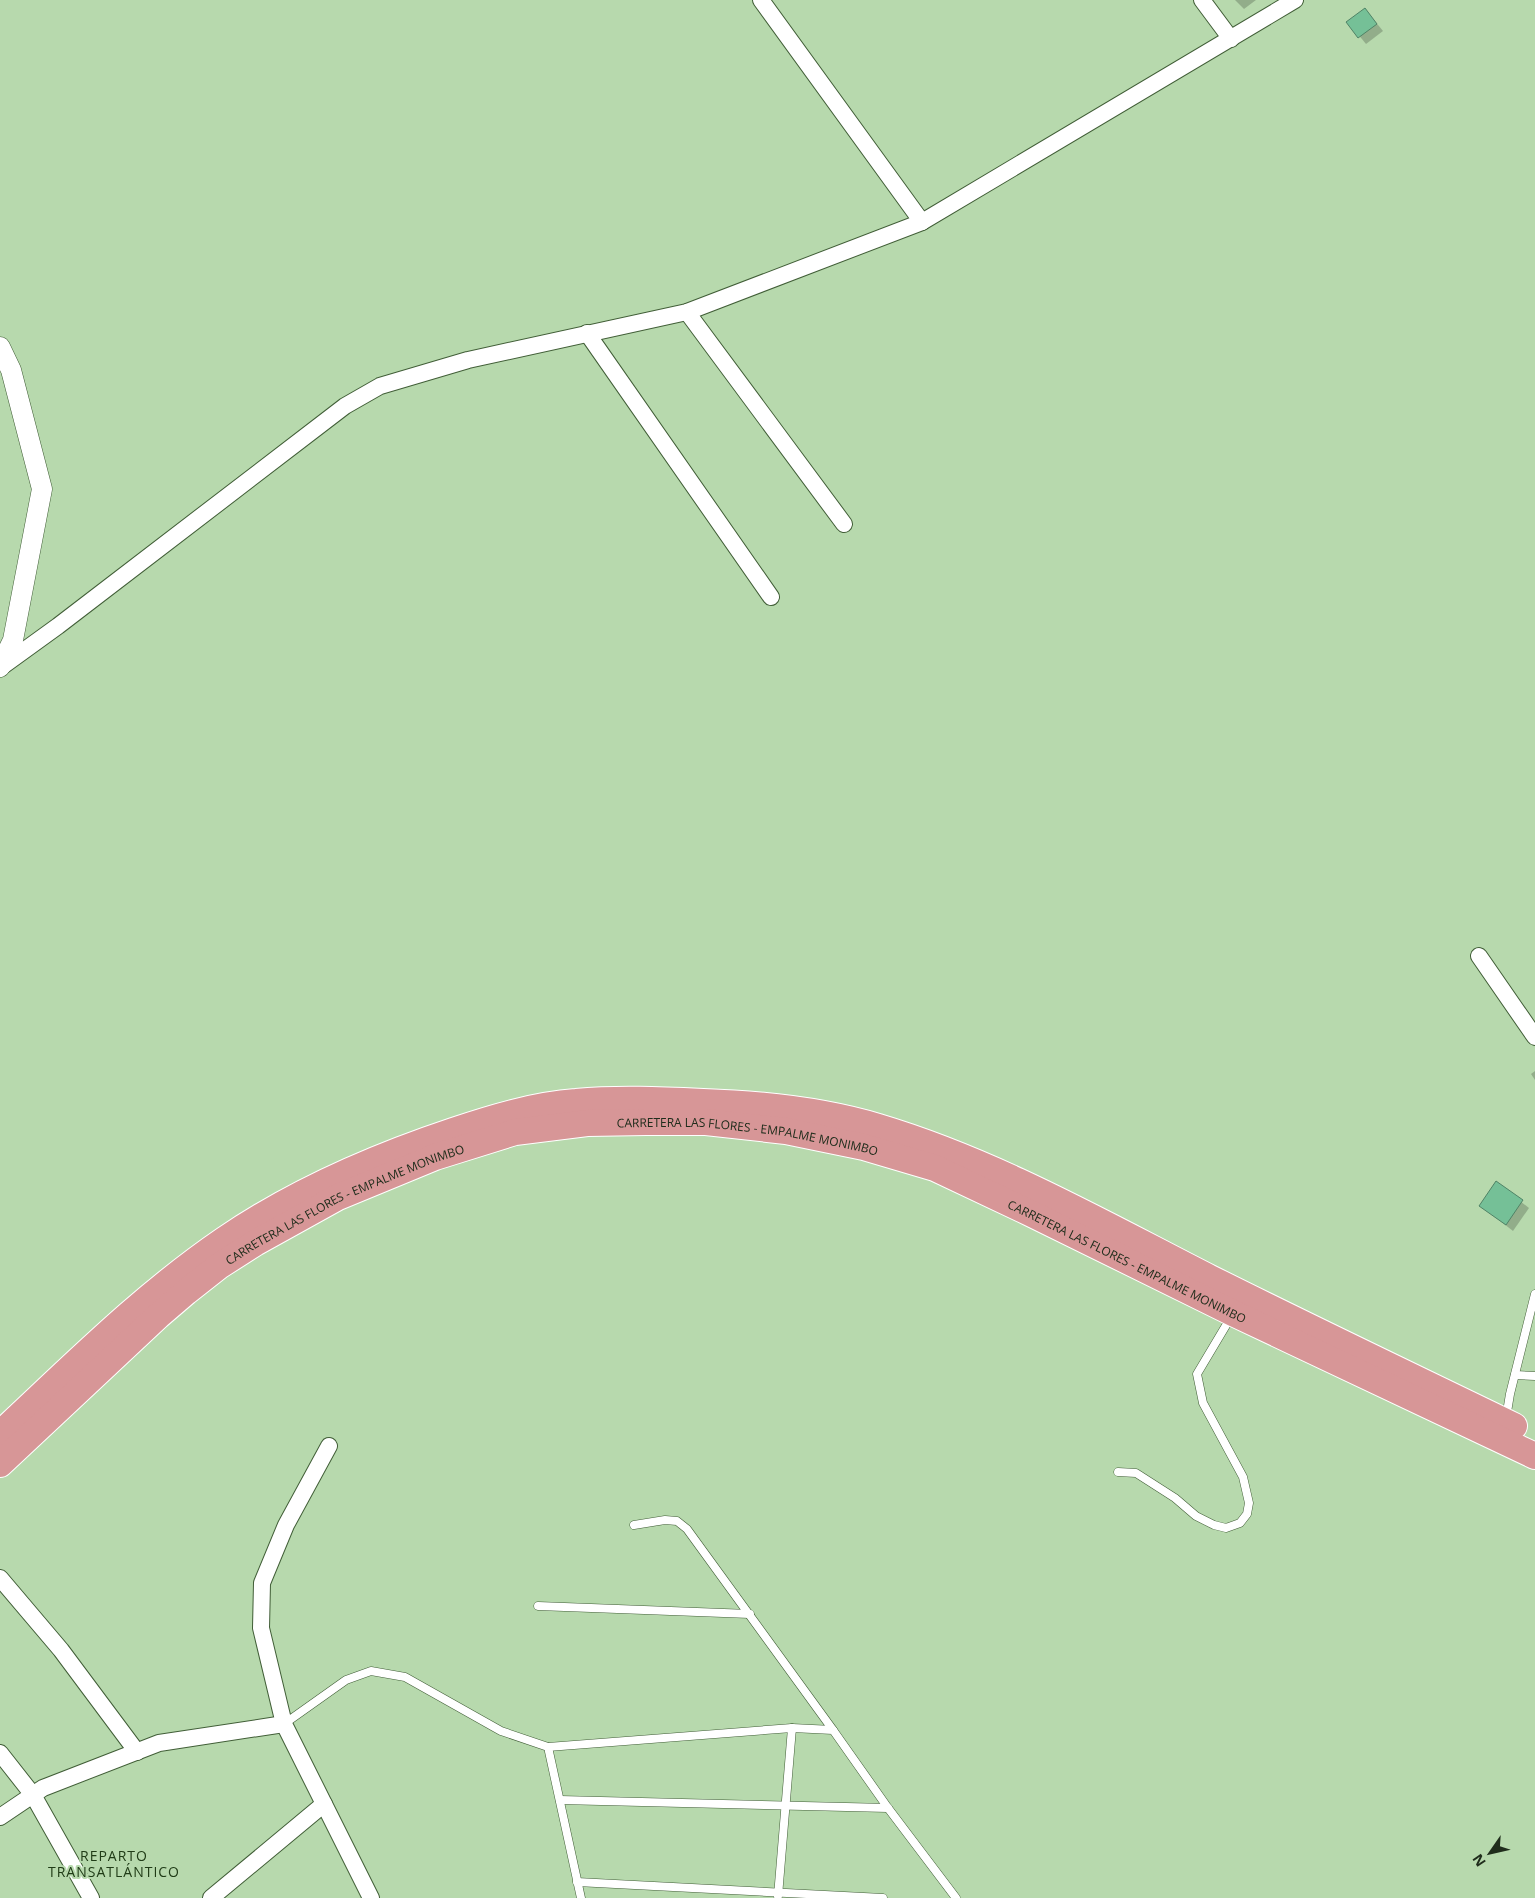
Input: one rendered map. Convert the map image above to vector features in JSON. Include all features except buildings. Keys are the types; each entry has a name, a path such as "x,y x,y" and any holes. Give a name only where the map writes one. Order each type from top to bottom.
{"highway":[{"name":"CARRETERA LAS FLORES - EMPALME MONIMBO","path":"0,1434 132,1311 171,1278 226,1238 305,1191 394,1151 484,1121 573,1102 626,1099 738,1103 787,1107 876,1126 934,1146 995,1170 1232,1289 1535,1436"},
{"name":"CARRETERA LAS FLORES - EMPALME MONIMBO","path":"0,1464 158,1316 220,1266 255,1243 338,1196 480,1142 515,1132 587,1123 706,1122 786,1131 864,1147 935,1168 1233,1313 1535,1456"}],"street":[{"path":"761,0 922,222"},
{"path":"1202,0 1231,39"},
{"path":"0,668 345,406 380,386 459,362 687,312 922,222 1295,0"},
{"path":"687,312 844,524"},
{"path":"587,333 771,597"},
{"path":"0,347 11,370 42,489 13,640 0,668"},
{"path":"1479,956 1535,1036"},
{"path":"329,1446 286,1525 262,1583 261,1628 284,1724 324,1804 364,1895"},
{"path":"0,1578 61,1650 137,1752"},
{"path":"0,1817 43,1788 159,1743 284,1724"},
{"path":"0,1753 33,1795 91,1898"},
{"path":"211,1898 324,1804"}],"lane":[{"path":"1506,1422 1515,1375 1535,1294"},
{"path":"1118,1472 1136,1473 1175,1498 1196,1516 1214,1525 1226,1528 1240,1523 1247,1514 1249,1503 1243,1477 1203,1403 1198,1374 1233,1313"},
{"path":"1515,1375 1535,1376"},
{"path":"634,1525 665,1520 677,1521 686,1529 750,1614 888,1808 956,1898"},
{"path":"538,1606 750,1614"},
{"path":"284,1724 346,1680 371,1671 405,1677 500,1731 548,1747 792,1728 833,1730"},
{"path":"778,1896 792,1728"},
{"path":"548,1747 581,1898"},
{"path":"560,1800 888,1808"},
{"path":"577,1882 778,1896 883,1898"}],"district":[{"name":"REPARTO TRANSATLÁNTICO","path":"114,1864"}]}
